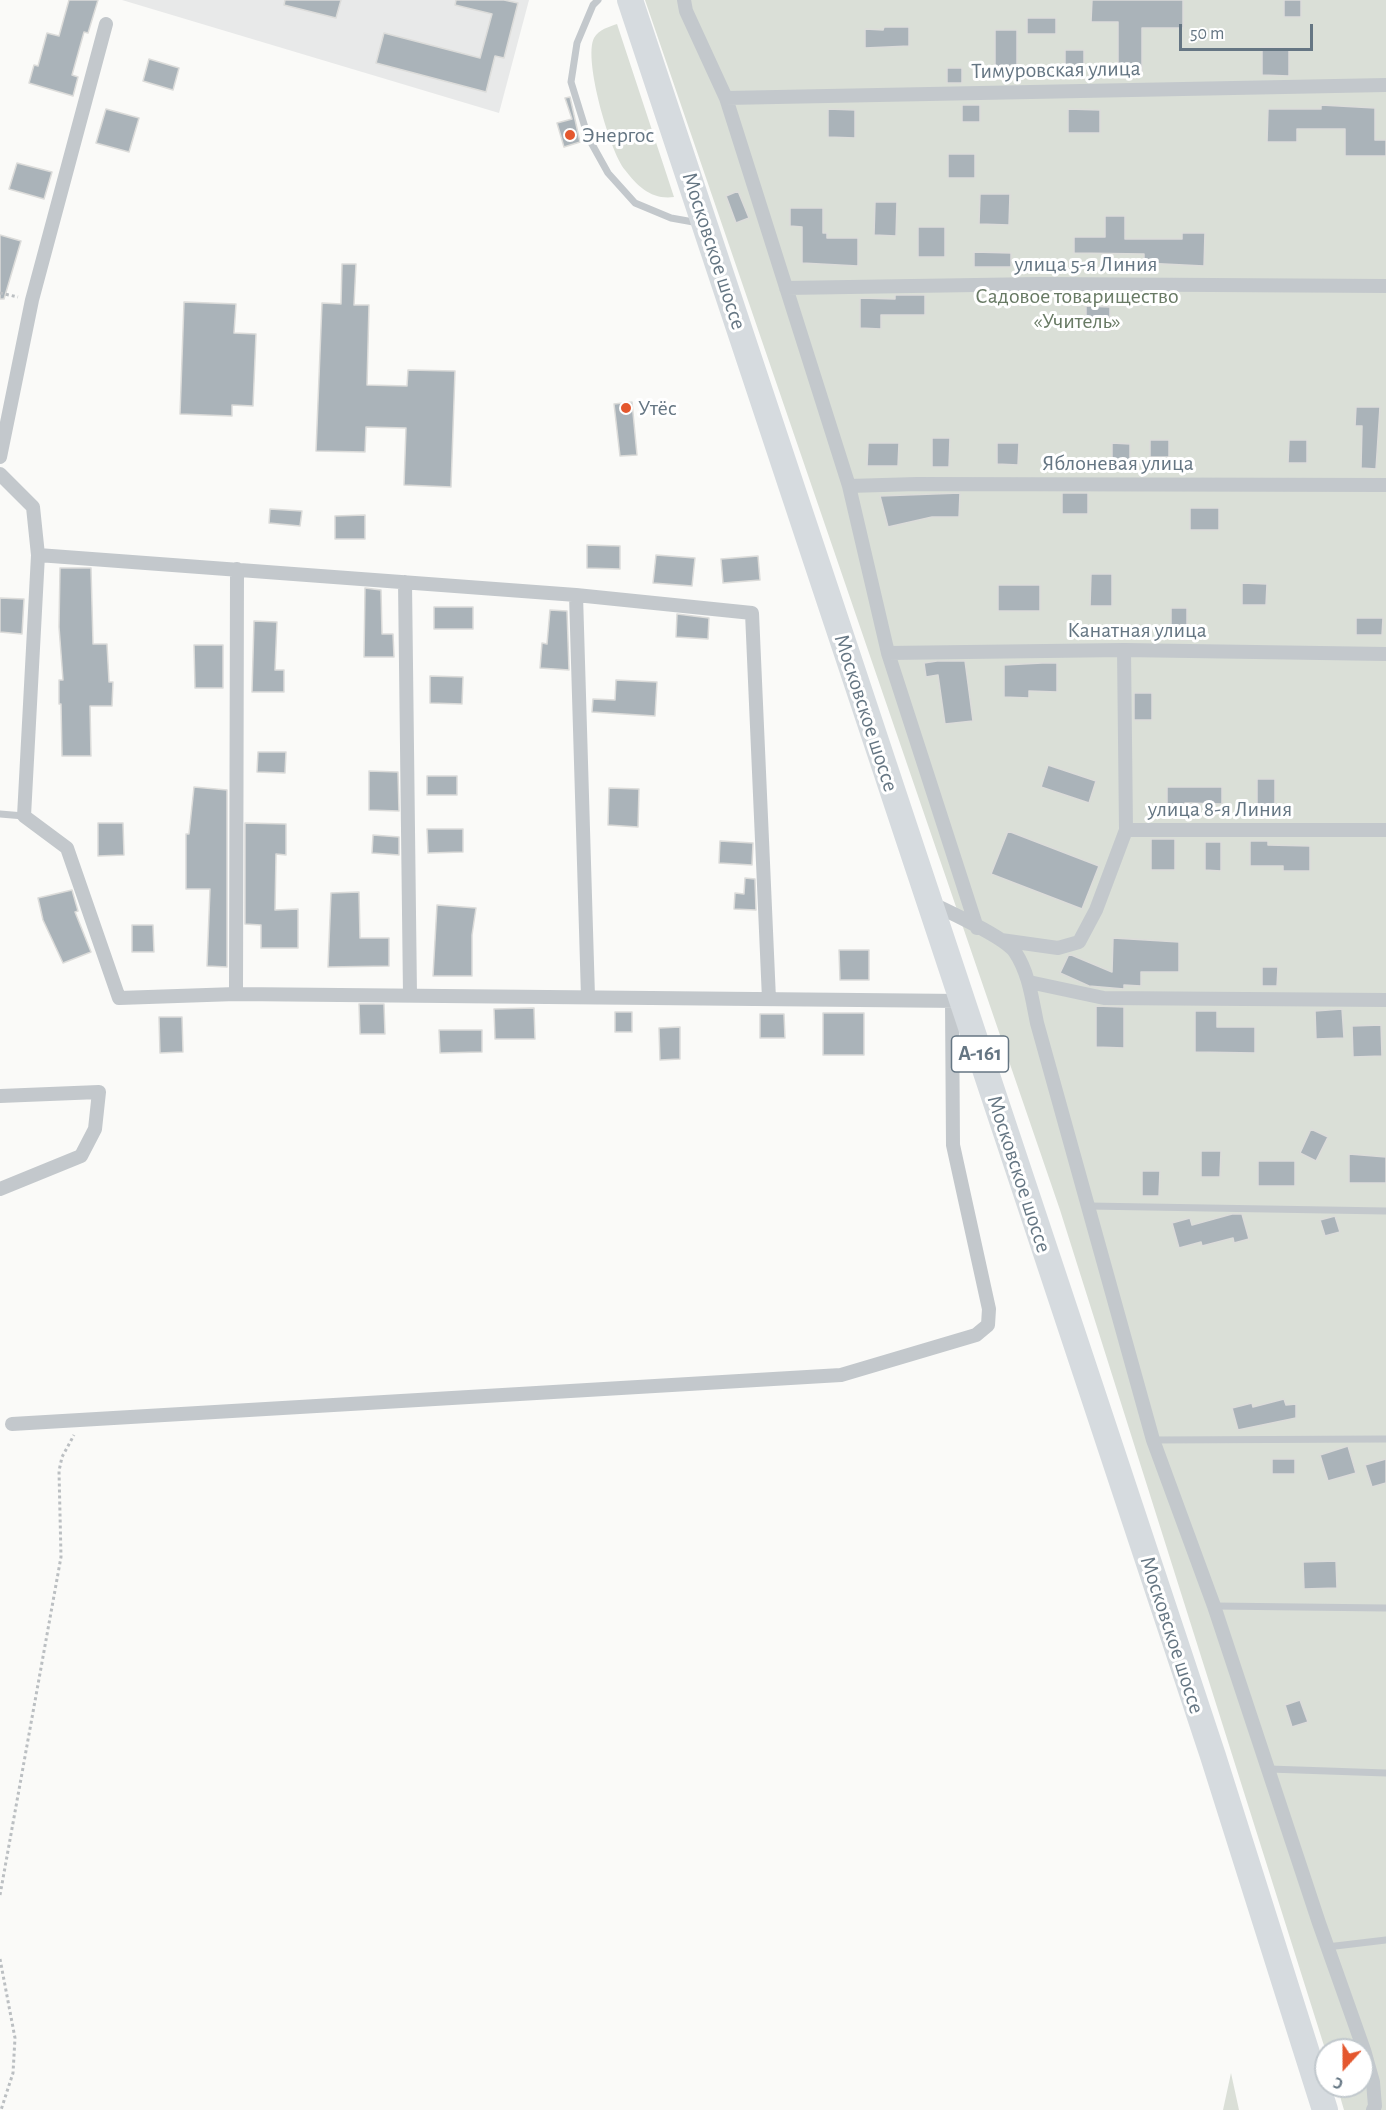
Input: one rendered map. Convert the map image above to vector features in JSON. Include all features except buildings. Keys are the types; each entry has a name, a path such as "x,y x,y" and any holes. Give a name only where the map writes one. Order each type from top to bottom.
{"highway":[{"name":"Московское шоссе","path":"630,0 929,902 957,1001 1209,1745 1325,2110"}],"street":[{"path":"684,0 686,11 726,98 849,486 888,653 977,927"},
{"path":"0,457 32,300 106,24"},
{"name":"Тимуровская улица","path":"726,98 1386,85"},
{"name":"улица 5-я Линия","path":"786,288 1039,284 1386,285"},
{"path":"0,474 33,507 38,555 24,816 67,848 119,998 236,994 957,1001 953,1145 989,1309 988,1325 976,1335 841,1376 12,1424"},
{"name":"Яблоневая улица","path":"849,486 917,484 1386,485"},
{"path":"38,555 576,595 752,613 769,999"},
{"path":"236,994 237,569"},
{"path":"405,582 410,995"},
{"path":"576,595 588,997"},
{"name":"Канатная улица","path":"888,653 1124,650 1386,654"},
{"name":"улица 8-я Линия","path":"1124,650 1126,830 1386,830"},
{"path":"999,939 1058,948 1079,942 1096,910 1126,830"},
{"path":"929,902 999,939 1015,951 1029,982 1037,1023 1153,1440 1214,1606 1373,2082 1375,2106 1373,2110"},
{"path":"1029,982 1104,998 1386,1000"},
{"path":"0,1096 99,1092 95,1129 81,1156 0,1189"}],"lane":[{"path":"598,0 593,5 577,43 571,82 588,137 608,173 635,202 671,218 705,224"},
{"path":"0,814 24,816"},
{"path":"1089,1206 1386,1211"},
{"path":"1153,1440 1386,1439"},
{"path":"1214,1606 1386,1608"},
{"path":"1268,1769 1386,1773"},
{"path":"1327,1947 1386,1940"}],"path":[{"path":"0,1895 61,1557 59,1471 67,1448 87,1420"},
{"path":"0,1959 15,2038 13,2073 1,2110"}],"shaded area":[{"path":"122,0 529,0 499,113"}],"green space":[{"name":"Садовое товарищество «Учитель»","path":"645,0 1386,0 1386,2110 1344,2110 1340,2098 1374,2098 1374,2038 1322,2038 1060,1210"},
{"path":"617,24 674,197 652,194 635,182 625,170 612,145 595,84 592,49 594,38 599,32"},
{"path":"1231,2073 1239,2110 1223,2110"}],"place":[{"name":"Энергос","path":"570,135"},
{"name":"Утёс","path":"626,408"}]}
